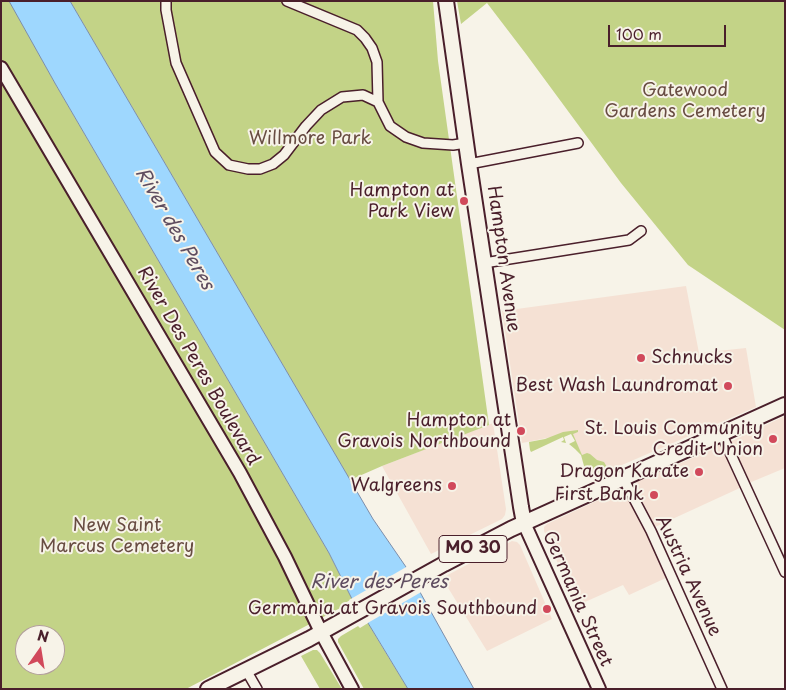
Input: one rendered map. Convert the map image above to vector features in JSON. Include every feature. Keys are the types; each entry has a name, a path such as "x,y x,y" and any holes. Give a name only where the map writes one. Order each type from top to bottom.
{"main road":[{"name":"Hampton Avenue","path":"446,1 524,523"},
{"name":"River Des Peres Boulevard","path":"1,68 240,473 352,689"},
{"name":"MO 30","path":"208,689 321,632 524,523 785,405"},
{"name":"Germania Street","path":"524,523 599,689"}],"street":[{"path":"166,1 176,63 215,152 229,165 248,169 260,169 273,164 284,155 321,110 342,97 363,95 378,102"},
{"path":"287,1 357,30 365,38 372,48 377,62 378,102 390,126 406,136 424,142 453,145 466,143"},
{"path":"470,164 578,143"},
{"path":"484,263 629,240 641,231"},
{"path":"721,433 785,572"},
{"name":"Austria Avenue","path":"623,478 651,531 722,689"},
{"path":"246,670 257,689"}],"shaded area":[{"path":"686,286 699,353 746,348 756,407 592,478 572,433 522,443 502,311"},
{"path":"785,416 785,468 749,483 731,443 732,441"},
{"path":"493,423 506,509 505,515 502,519 431,554 382,466"},
{"path":"718,445 723,446 742,487 655,527 635,484 638,481 714,449"},
{"path":"625,489 668,577 629,595 623,585 576,606 544,531 544,527"},
{"path":"512,541 520,545 552,619 487,651 442,578"}],"green space":[{"name":"New Saint Marcus Cemetery","path":"1,1 9,1 329,553 352,599 345,603 346,605 186,689 1,689"},
{"name":"Willmore Park","path":"70,1 433,1 438,61 489,425 350,480"},
{"name":"Gatewood Gardens Cemetery","path":"457,1 785,1 785,330 688,265 621,183 487,3 461,24"},
{"path":"578,430 578,432 573,434 582,455 590,454 597,460 604,462 608,469 587,477 581,455 569,444 575,441 571,434 564,437 566,443 561,442 564,440 563,437 531,452 530,450 529,442 545,439 563,432"},
{"path":"368,623 408,689 364,689 338,639 358,626 360,628"},
{"path":"317,650 320,653 342,689 320,689 301,656"}],"water":[{"name":"River des Peres","path":"9,1 70,1 373,519 406,567 474,689 408,689 352,599 329,553"}],"pier":[{"path":"408,566 423,591 366,624 349,600"}],"place":[{"name":"Hampton at Park View","path":"464,201"},
{"name":"Schnucks","path":"641,358"},
{"name":"Best Wash Laundromat","path":"728,386"},
{"name":"Hampton at Gravois Northbound","path":"521,431"},
{"name":"St. Louis Community Credit Union","path":"773,439"},
{"name":"Dragon Karate","path":"699,472"},
{"name":"Walgreens","path":"452,486"},
{"name":"First Bank","path":"654,495"},
{"name":"Germania at Gravois Southbound","path":"547,609"}]}
